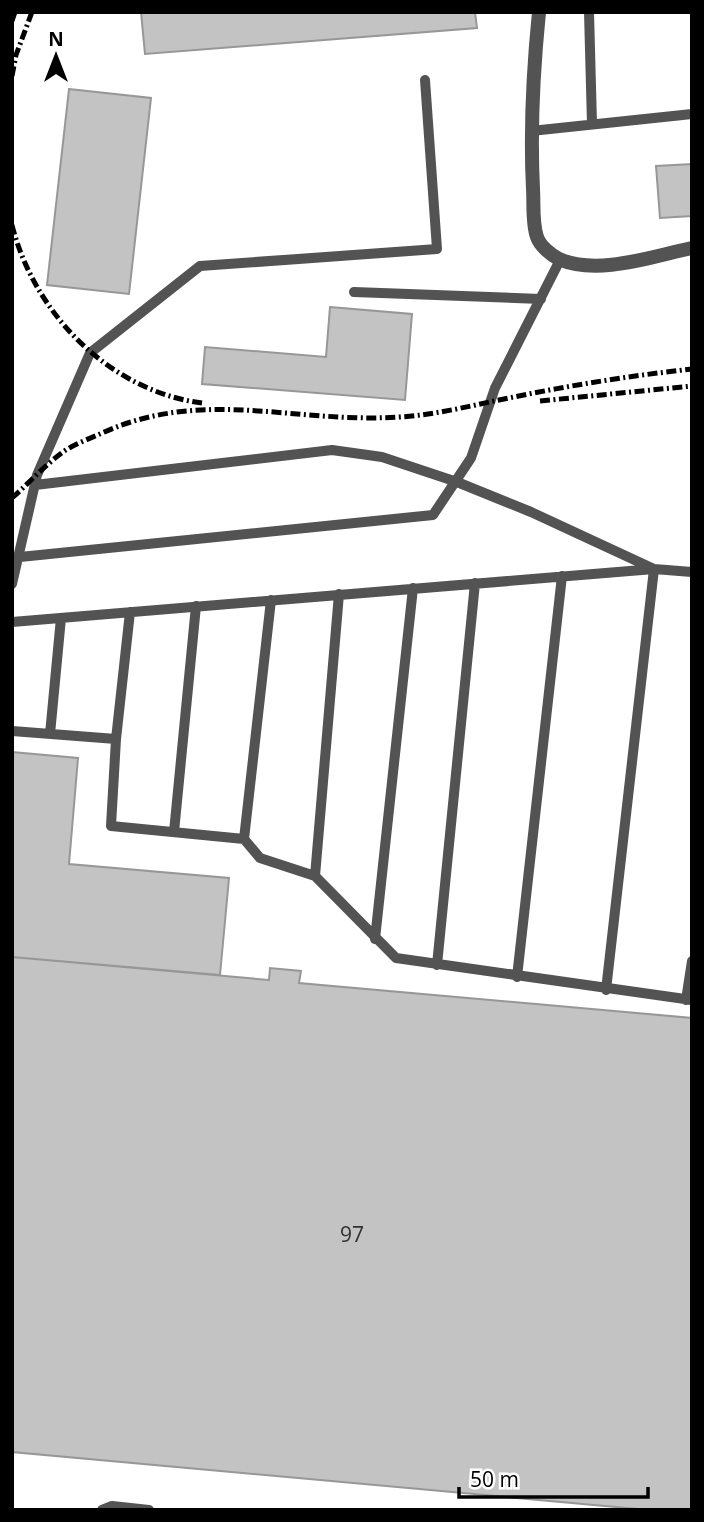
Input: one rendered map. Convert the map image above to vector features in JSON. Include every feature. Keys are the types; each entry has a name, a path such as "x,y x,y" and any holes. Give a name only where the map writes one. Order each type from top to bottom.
{"street":[{"path":"539,12 531,80 537,238 549,253 560,260 602,264 692,248"}],"lane":[{"path":"589,12 592,124"},
{"path":"13,580 35,485 90,353 200,266 437,249 425,80"},
{"path":"531,131 692,114"},
{"path":"20,557 433,515 471,458 495,388 560,260"},
{"path":"354,292 541,299"},
{"path":"35,485 332,450 382,457 457,482 531,512 654,569"},
{"path":"606,989 654,569"},
{"path":"12,622 654,569 692,572"},
{"path":"517,977 562,576"},
{"path":"437,965 475,583"},
{"path":"375,939 413,588"},
{"path":"315,876 339,594"},
{"path":"244,839 271,600"},
{"path":"174,832 196,606"},
{"path":"130,612 116,739 111,826 244,839 260,858 315,876 396,958 689,1000 692,961"},
{"path":"50,734 61,618"},
{"path":"12,731 116,739"},
{"path":"102,1510 112,1506 149,1510"}],"building":[{"path":"141,12 475,12 477,28 145,54"},
{"path":"69,89 151,98 129,294 47,285"},
{"path":"692,164 692,216 660,218 656,166"},
{"path":"330,307 412,314 405,400 202,384 205,347 326,357"},
{"path":"12,752 78,758 69,864 229,878 220,975 12,957"},
{"path":"12,957 269,980 270,968 301,971 299,983 692,1018 692,1510 649,1510 12,1452"}],"railway":[{"path":"12,21 15,12"},
{"path":"12,76 16,55 32,12"},
{"path":"12,225 38,288 57,317 80,342 107,365 136,382 168,396 202,403"},
{"path":"12,498 72,446 140,419 177,412 213,410 360,418 412,416 574,386 692,369"},
{"path":"540,401 692,386"}]}
